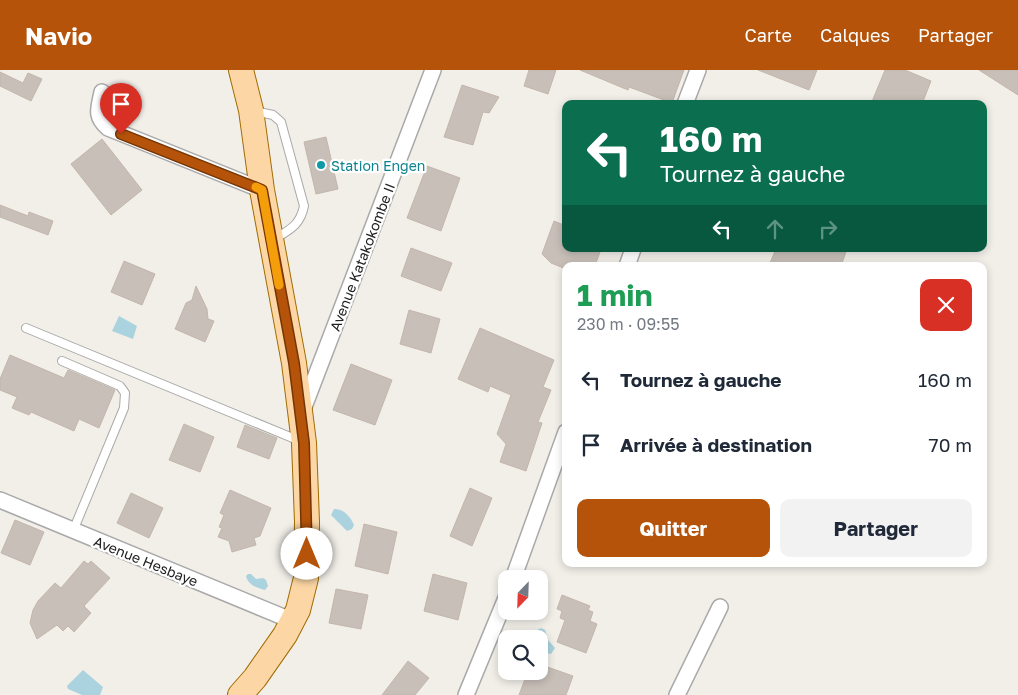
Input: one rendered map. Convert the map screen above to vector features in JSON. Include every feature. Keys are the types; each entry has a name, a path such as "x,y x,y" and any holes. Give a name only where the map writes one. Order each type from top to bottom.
{"main road":[{"path":"240,695 275,651 293,621 302,597 306,578 307,522 304,443 294,363 262,190 251,110 241,70"}],"street":[{"name":"Avenue Katakokombe II","path":"300,416 433,70"},
{"path":"687,100 698,70"},
{"path":"102,92 98,115 100,121 108,128 262,190"},
{"path":"516,570 562,443"},
{"name":"Avenue Hesbaye","path":"0,500 293,621"},
{"path":"677,695 720,607"},
{"path":"466,695 498,617"}],"lane":[{"path":"251,110 273,115 282,122 304,206 298,224 272,241"},
{"path":"26,328 304,443"},
{"path":"62,361 120,386 125,394 124,408 73,530"}],"water":[{"path":"119,316 137,326 133,339 112,331"},
{"path":"334,509 340,510 349,516 354,525 352,529 347,531 331,515"},
{"path":"251,574 256,579 263,578 266,580 268,586 265,590 251,584 246,576"},
{"path":"548,640 555,648 551,654 548,653"},
{"path":"83,670 103,687 100,695 82,695 68,689 67,686"}],"building":[{"path":"529,70 556,70 548,94 524,86"},
{"path":"580,70 684,70 673,100 664,100 629,87 628,90"},
{"path":"758,70 817,70 809,90"},
{"path":"885,70 905,70 931,81 924,100 873,100"},
{"path":"979,70 1018,70 1018,95"},
{"path":"0,72 23,83 28,73 42,79 31,101 0,86"},
{"path":"462,85 499,97 489,113 483,112 473,145 444,137"},
{"name":"Station Engen","path":"326,137 338,189 316,194 304,142"},
{"path":"102,139 142,190 111,215 71,164"},
{"path":"427,166 460,178 441,231 407,218"},
{"path":"0,205 28,216 29,212 53,221 48,235 0,217"},
{"path":"554,221 562,224 562,252 600,252 596,262 562,262 562,267 551,263 542,254"},
{"path":"411,248 452,263 441,291 401,276"},
{"path":"775,252 846,252 842,262 770,262"},
{"path":"124,261 155,274 142,305 111,292"},
{"path":"196,286 207,309 208,319 214,321 205,342 175,329 186,303 192,300"},
{"path":"409,310 440,319 431,353 400,344"},
{"path":"480,328 554,360 543,387 551,390 538,422 542,423 526,471 500,462 506,444 497,434 511,395 490,386 488,392 458,379"},
{"path":"10,355 64,378 68,370 115,390 99,428 79,419 74,431 31,412 29,415 12,408 17,397 0,390 0,379"},
{"path":"351,364 392,380 375,425 333,410"},
{"path":"184,424 214,437 200,472 169,460"},
{"path":"245,425 277,438 269,459 237,447"},
{"path":"470,488 492,498 472,546 450,536"},
{"path":"230,490 271,508 260,536 254,538 256,545 232,552 229,541 218,537 222,528 219,527 224,515 220,513"},
{"path":"131,493 163,508 149,538 117,523"},
{"path":"15,520 44,532 30,565 1,553"},
{"path":"364,524 397,532 388,574 355,566"},
{"path":"84,561 88,564 91,561 110,578 84,606 91,613 74,632 68,626 63,631 57,625 37,639 30,623 33,610 38,601 55,583 61,588"},
{"path":"433,574 467,583 458,620 424,611"},
{"path":"336,589 368,595 361,629 329,623"},
{"path":"562,595 590,606 588,610 593,612 590,621 597,624 586,653 557,642 565,620 560,618 562,611 557,609"},
{"path":"408,661 429,678 415,695 382,695"},
{"path":"548,667 573,676 566,695 519,695 525,680 548,680"}],"slow traffic":[{"path":"256,187 262,190 279,285"}],"place":[{"name":"Station Engen","path":"321,165"}],"route":[{"path":"121,134 262,190 294,363 304,443 307,554"}]}
